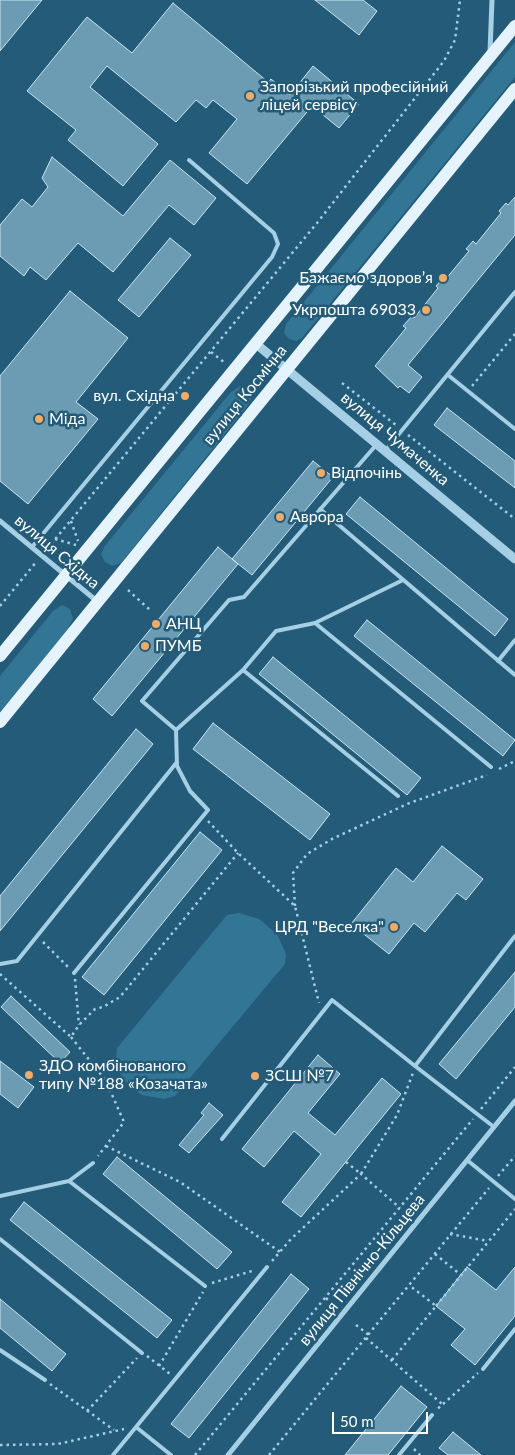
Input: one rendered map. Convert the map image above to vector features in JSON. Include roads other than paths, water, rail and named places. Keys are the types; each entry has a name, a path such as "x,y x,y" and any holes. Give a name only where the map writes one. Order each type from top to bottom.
{"main road":[{"name":"вулиця Космічна","path":"0,656 515,26"},
{"name":"вулиця Космічна","path":"0,722 515,89"}],"street":[{"path":"490,55 492,0"},
{"name":"вулиця Чумаченка","path":"255,343 515,559"},
{"name":"вулиця Східна","path":"0,521 98,602"},
{"name":"вулиця Північно-Кільцева","path":"228,1455 515,1101"}],"lane":[{"path":"32,547 272,257 278,244 274,233 189,160"},
{"path":"385,451 515,292"},
{"path":"448,374 515,429"},
{"path":"74,973 208,810 190,791 177,762 176,730 142,701 229,600 244,597 377,444"},
{"path":"320,509 515,675"},
{"path":"176,730 243,670 276,631 315,623 404,580"},
{"path":"315,623 491,767"},
{"path":"498,661 515,640"},
{"path":"243,670 398,796"},
{"path":"0,964 16,961 177,762"},
{"path":"415,1066 515,936"},
{"path":"222,1139 332,1000 415,1066 478,1112 494,1127"},
{"path":"467,1160 515,1199"},
{"path":"0,1196 69,1181 93,1163"},
{"path":"69,1181 205,1286"},
{"path":"0,1239 142,1353"},
{"path":"113,1455 267,1267"},
{"path":"483,1369 515,1329"},
{"path":"0,1350 45,1380"},
{"path":"399,1455 432,1415"},
{"path":"136,1427 171,1455"}],"place":[{"name":"Запорізький професійний ліцей сервісу","path":"250,96"},
{"name":"Бажаємо здоровʼя","path":"443,278"},
{"name":"Укрпошта 69033","path":"426,310"},
{"name":"вул. Східна","path":"185,396"},
{"name":"Міда","path":"39,419"},
{"name":"Відпочінь","path":"321,473"},
{"name":"Аврора","path":"280,517"},
{"name":"АНЦ","path":"156,624"},
{"name":"ПУМБ","path":"145,646"},
{"name":"ЦРД \"Веселка\"","path":"394,927"},
{"name":"ЗДО комбінованого типу №188 «Козачата»","path":"29,1075"},
{"name":"ЗСШ №7","path":"255,1076"}]}
